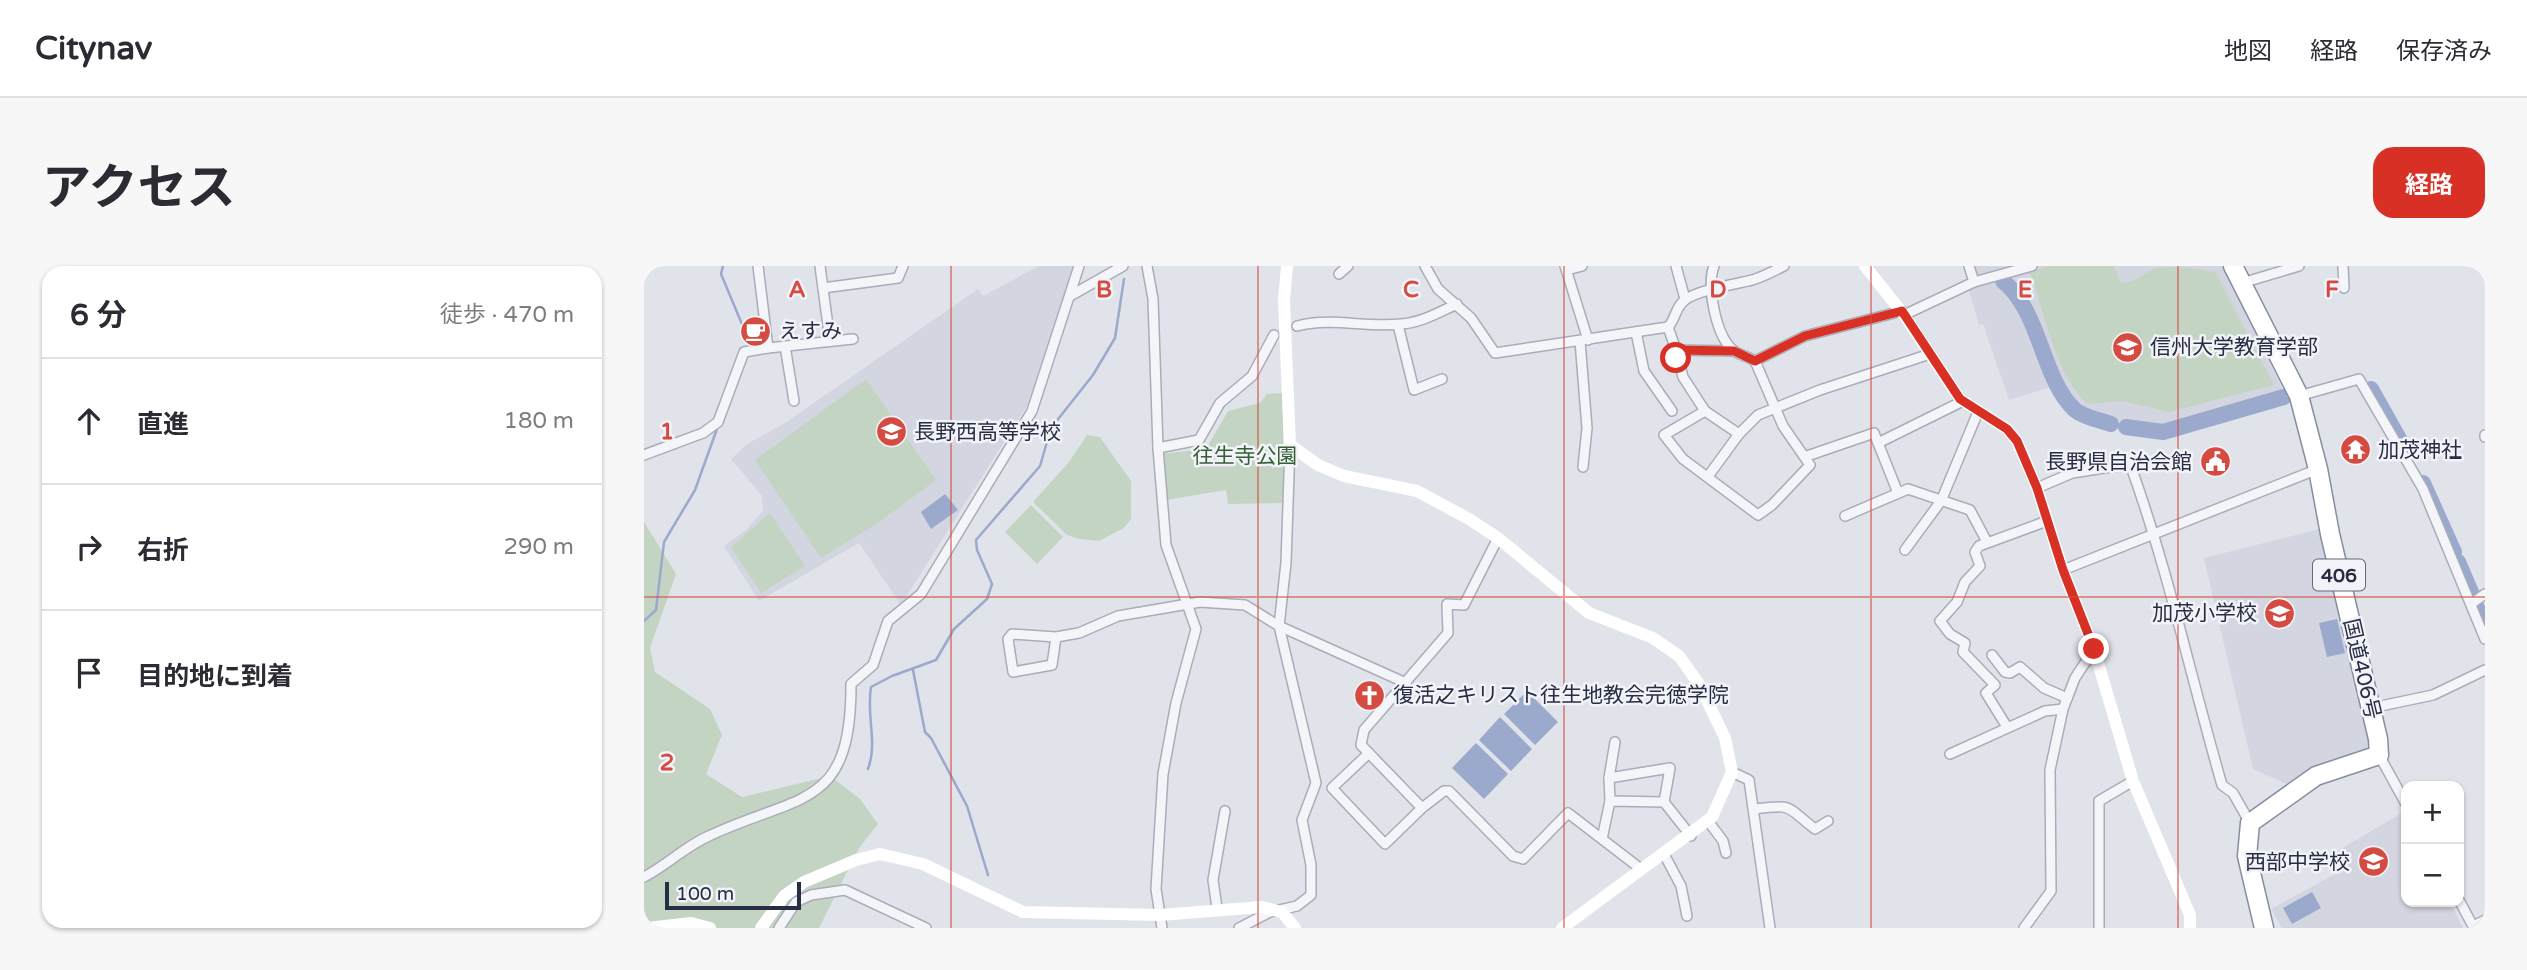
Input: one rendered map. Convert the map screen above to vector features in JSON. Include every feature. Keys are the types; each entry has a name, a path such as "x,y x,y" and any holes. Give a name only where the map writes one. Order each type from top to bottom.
{"highway":[{"name":"国道406号","path":"2233,266 2299,396 2318,469 2379,755"},
{"path":"2264,928 2246,856 2250,823 2316,776 2379,755"}],"street":[{"path":"758,266 768,348"},
{"path":"820,266 830,341"},
{"path":"823,288 898,278 903,266"},
{"path":"644,877 671,863 681,850 712,834 810,796 830,776 840,760 851,716 851,684 873,665 888,621 921,594 1032,411 1079,266"},
{"path":"1070,296 1123,266"},
{"path":"1147,266 1153,299 1158,448 1167,545 1191,606 1196,629 1175,703 1163,774 1156,889 1161,922"},
{"path":"1239,928 1270,912 1282,912 1297,906 1311,895 1311,865 1302,820 1316,783 1279,625 1286,564 1290,445 1284,313 1287,266"},
{"path":"1339,274 1348,266"},
{"path":"1425,266 1438,289 1471,318 1495,353 1668,327 1675,321 1677,310 1685,299 1727,283 1750,281 1784,266"},
{"path":"1582,266 1566,268 1584,340 1587,428 1583,467"},
{"path":"1676,266 1685,299"},
{"path":"1714,266 1709,292 1720,326 1734,351"},
{"path":"1865,266 1903,313 1963,401 2007,429 2017,441 2037,488 2063,570 2094,649 2133,781 2190,915 2190,928"},
{"path":"1969,266 1974,282"},
{"path":"1755,361 1805,336 1903,313 1974,282 2032,266"},
{"path":"2242,283 2299,266"},
{"path":"2343,266 2344,288"},
{"path":"1297,326 1322,320 1398,325 1415,323 1457,304"},
{"path":"1398,325 1414,390 1442,379"},
{"path":"1668,327 1684,377 1705,411 1739,434"},
{"path":"1636,332 1644,371 1672,411"},
{"path":"1158,448 1199,440 1220,403 1252,376 1273,335"},
{"path":"644,455 702,433 718,422 744,352 852,339"},
{"path":"786,346 794,401"},
{"path":"1675,350 1734,351 1755,361 1783,426 1807,456 1810,465 1772,505 1758,514 1709,475 1683,459 1664,435 1705,411"},
{"path":"1709,475 1714,465 1727,454 1739,434 1758,415 1774,407 1930,354"},
{"path":"2299,396 2359,379 2423,489 2485,639"},
{"path":"1878,443 1908,431 1963,401"},
{"path":"1905,550 1941,502 1979,412"},
{"path":"1807,456 1874,433 1898,494"},
{"path":"1290,445 1318,466 1344,476 1417,491 1498,538 1589,613 1653,638 1679,656 1699,684 1725,738 1732,772 1708,821 1641,869 1570,926"},
{"path":"2037,488 2072,472 2130,464 2156,535 2184,650 2222,785 2233,793 2250,823"},
{"path":"2063,570 2318,469"},
{"path":"1845,516 1908,489 1970,510 1987,542"},
{"path":"2007,727 1986,693 1995,685 1963,652 1965,643 1950,634 1940,621 1957,602 1965,582 1980,566 1975,551 1987,542 2047,521"},
{"path":"1422,808 1362,745 1364,730 1448,633 1447,604 1464,605 1498,538"},
{"path":"2471,604 2485,594"},
{"path":"1056,636 1052,665 1013,672 1008,639 1012,634 1056,636 1079,633 1104,620 1131,613 1191,606 1200,601 1245,605 1279,625 1406,683"},
{"path":"2024,928 2051,891 2050,770 2067,698 2094,649"},
{"path":"1992,654 2005,672 2010,673 2020,667 2044,688 2067,698"},
{"path":"2371,708 2433,695 2485,670"},
{"path":"1950,754 2045,711 2063,709"},
{"path":"1602,839 1610,801 1609,778 1615,742"},
{"path":"1369,753 1332,788 1385,844 1422,808 1444,791 1449,791 1513,856 1523,859 1568,813 1641,869"},
{"path":"2379,755 2401,795"},
{"path":"1609,778 1670,768 1664,802 1690,836"},
{"path":"1732,772 1749,780 1770,928"},
{"path":"2099,928 2099,801 2133,781"},
{"path":"1610,801 1664,802"},
{"path":"1754,809 1778,806 1793,808 1815,829 1828,821"},
{"path":"1217,908 1213,880 1225,811"},
{"path":"1708,821 1723,841 1726,853"},
{"path":"761,928 784,896 804,882 856,860 880,854 923,864 1024,912 1161,922 1217,908 1262,907 1282,912 1295,928"},
{"path":"1664,854 1681,886 1687,916"},
{"path":"779,928 796,902 811,895 845,890 926,928"},
{"path":"2463,907 2473,927 2485,920"},
{"path":"648,928 691,923 710,928"}],"shaded area":[{"name":"長野西高等学校","path":"1039,266 1073,266 1028,404 901,605 859,543 759,601 724,546 745,531 763,511 762,496 731,459 747,444 785,423 978,289 983,296"},
{"name":"信州大学教育学部","path":"1971,266 2223,266 2285,394 2164,429 2068,411 2054,386 2009,400 1983,324 1979,325 1968,287"},
{"name":"加茂小学校","path":"2324,528 2370,735 2367,749 2362,755 2291,786 2253,769 2204,558"},
{"name":"西部中学校","path":"2401,813 2401,907 2452,907 2463,928 2282,928 2271,909 2339,872 2339,850"}],"green space":[{"name":"信州大学教育学部","path":"2048,266 2114,266 2121,283 2135,280 2156,268 2186,268 2216,273 2274,385 2169,412 2123,401 2088,404 2067,378 2059,361 2030,272"},
{"path":"866,379 936,480 878,523 821,558 755,460"},
{"name":"往生寺公園","path":"1282,393 1285,503 1228,504 1226,490 1166,500 1158,454 1206,449 1228,411 1260,403 1267,394"},
{"path":"1087,435 1100,437 1131,481 1131,519 1124,528 1099,541 1067,535 1033,502 1069,462"},
{"path":"1031,505 1063,537 1037,564 1005,532"},
{"path":"770,513 805,566 761,593 731,547"},
{"path":"644,522 676,574 650,648 655,672 710,709 722,735 706,774 742,797 830,776 860,799 878,824 859,848 819,928 644,928"}],"water":[{"path":"945,494 958,510 931,529 921,512"},
{"path":"2337,619 2345,653 2327,657 2319,623"},
{"path":"1527,691 1558,722 1535,745 1504,714"},
{"path":"1500,717 1532,749 1511,771 1479,740"},
{"path":"1476,743 1508,774 1484,799 1452,768"},
{"path":"2312,892 2321,908 2292,924 2283,908"}],"waterway":[{"path":"723,266 721,274 749,341 748,348"},
{"path":"868,769 872,749 871,687 892,676 936,660 954,629 987,599 992,584 977,550 976,540 1040,466 1051,428 1093,375 1115,338 1124,279"},
{"path":"2003,281 2016,294 2026,310 2055,382 2064,397 2079,413 2111,424"},
{"path":"2371,389 2408,455"},
{"path":"2126,427 2163,432 2284,397"},
{"path":"644,621 656,610 664,542 695,490 718,426"},
{"path":"2423,483 2454,552"},
{"path":"2458,562 2473,597"},
{"path":"2476,606 2485,625"},
{"path":"913,670 925,732 931,738 967,806 988,875"}],"place":[{"name":"えすみ","path":"756,331"},
{"name":"信州大学教育学部","path":"2127,347"},
{"name":"長野西高等学校","path":"891,432"},
{"name":"加茂神社","path":"2355,450"},
{"name":"長野県自治会館","path":"2215,462"},
{"name":"加茂小学校","path":"2280,613"},
{"name":"復活之キリスト往生地教会完徳学院","path":"1370,695"},
{"name":"西部中学校","path":"2373,862"}],"route":[{"path":"1676,358 1675,350 1734,351 1755,361 1805,336 1902,311 1960,399 2007,429 2017,441 2037,488 2063,570 2094,649"}]}
